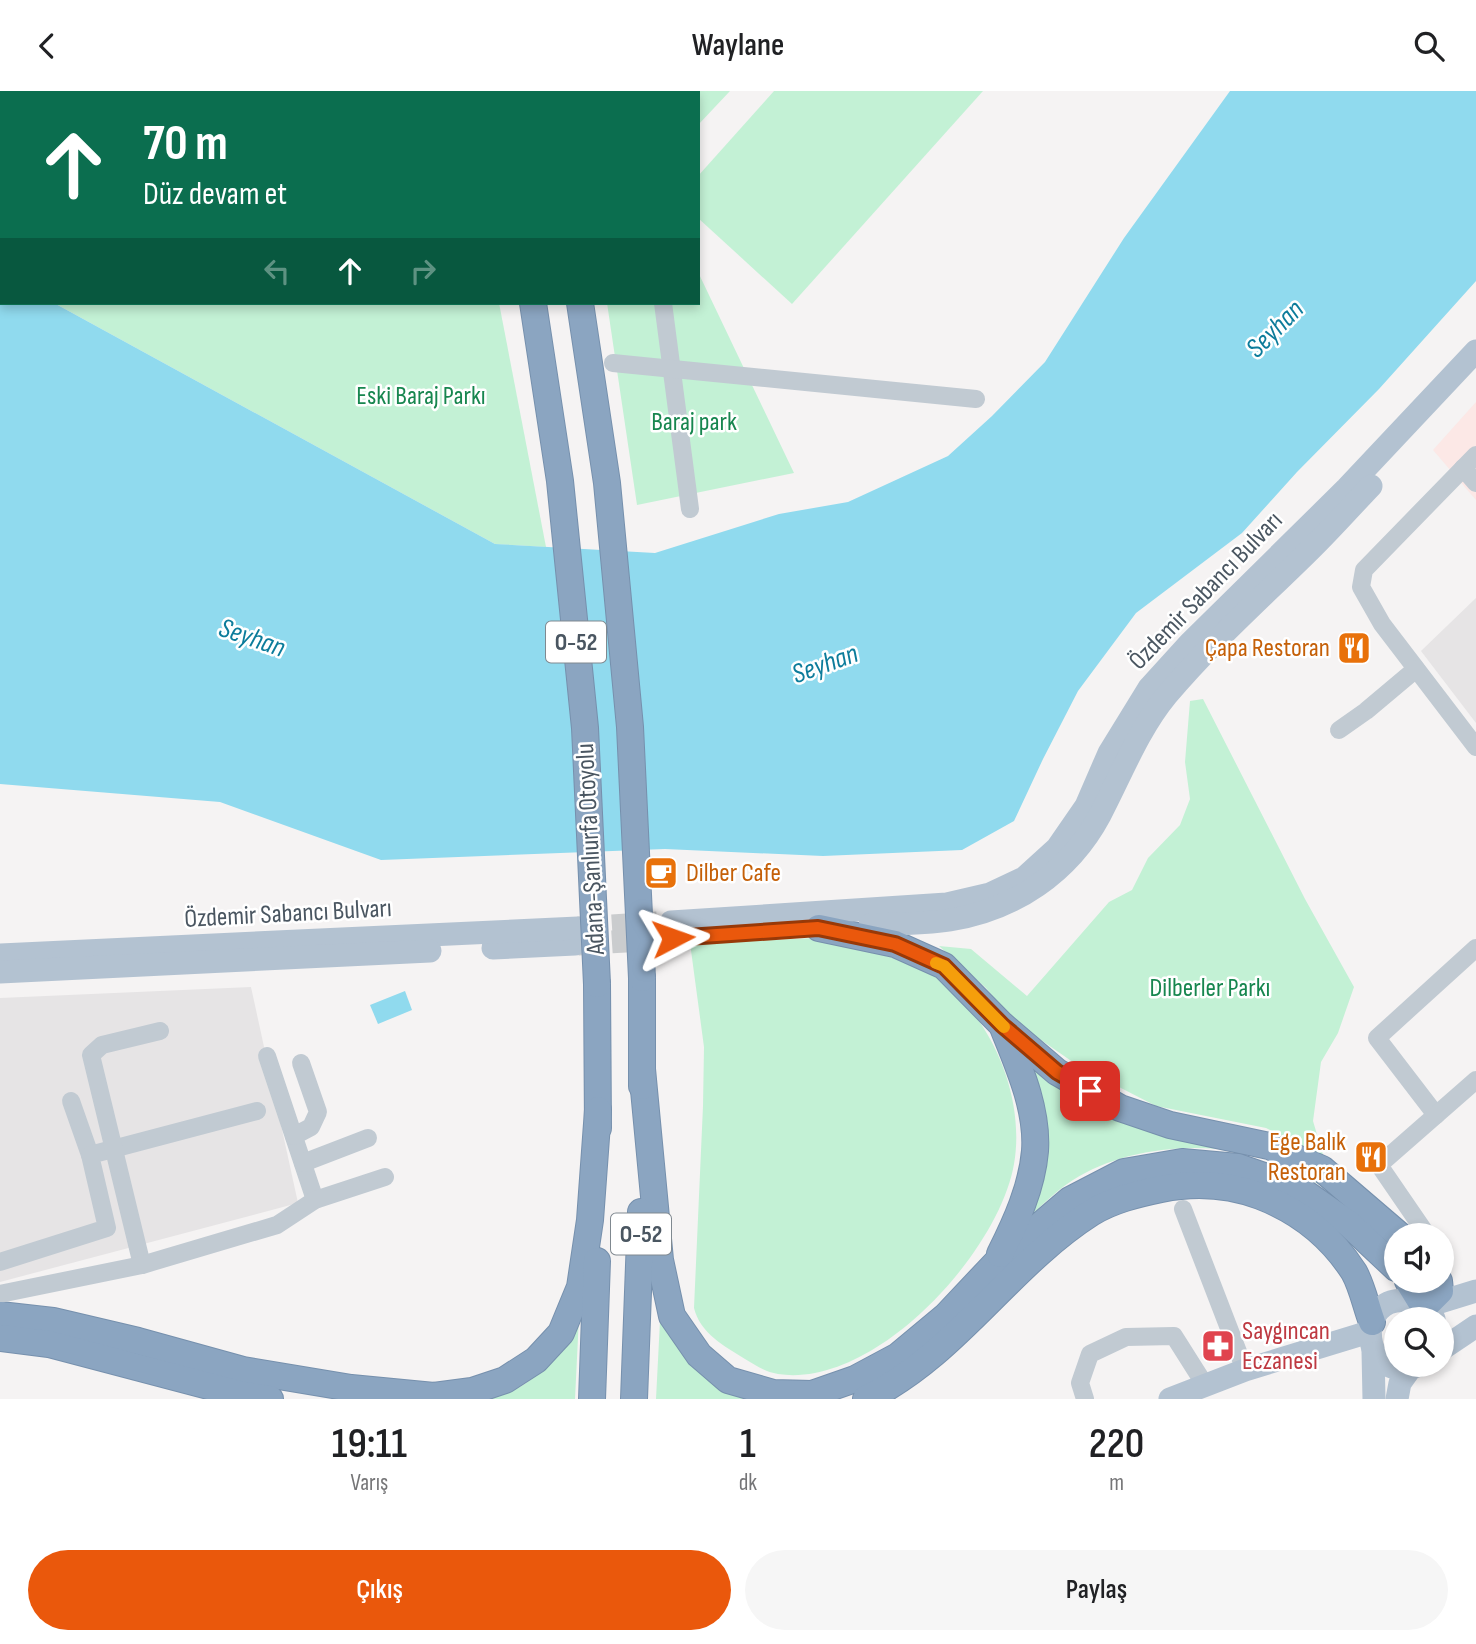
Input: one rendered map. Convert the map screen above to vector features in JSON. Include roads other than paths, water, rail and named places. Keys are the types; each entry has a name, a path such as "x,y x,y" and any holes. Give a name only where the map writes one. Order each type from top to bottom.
{"highway":[{"name":"Adana-Şanlıurfa Otoyolu","path":"533,305 560,481 585,728 597,983 596,1331 592,1399"},
{"name":"Adana-Şanlıurfa Otoyolu","path":"580,305 607,484 630,727 642,978 641,1209 635,1399"},
{"path":"818,928 895,944 944,966 1002,1025 1057,1072 1120,1108 1170,1125 1269,1146 1322,1169 1385,1223"},
{"path":"996,1263 1014,1226 1027,1189 1035,1150 1033,1121 1023,1075 1002,1025"},
{"path":"642,1069 660,1260 672,1315 699,1355 728,1380 773,1393 812,1394 855,1379 898,1356 946,1316 996,1263 1070,1200 1124,1173 1182,1162 1238,1167 1298,1188 1349,1224 1384,1257"},
{"path":"0,1315 53,1321 243,1370 351,1388 434,1396 472,1391 505,1380 536,1360 561,1333 580,1287 590,1220 598,1110"},
{"path":"866,1399 891,1387 933,1357 1045,1249 1092,1213 1134,1195 1186,1184 1238,1188 1286,1206 1326,1235 1355,1273 1371,1335"},
{"path":"0,1338 49,1343 240,1394 270,1399"}],"main road":[{"name":"Özdemir Sabancı Bulvarı","path":"1476,351 1347,488 1189,644 1149,688 1109,753 1086,806 1057,848 1024,878 990,894 947,904 672,930 818,928 949,921 994,910 1031,892 1069,861 1099,818 1128,756 1165,698 1200,657 1308,552 1476,374"},
{"name":"Özdemir Sabancı Bulvarı","path":"0,955 576,936 0,972"},
{"path":"1442,1307 1476,1291"},
{"path":"1374,1399 1371,1335 1382,1307 1403,1300 1414,1301 1422,1307"},
{"path":"1454,1341 1476,1326"},
{"path":"1170,1399 1245,1370 1371,1335"},
{"path":"1371,1335 1384,1359"},
{"path":"1397,1399 1400,1383 1406,1377"}],"street":[{"path":"663,305 690,509"},
{"path":"613,363 976,399"},
{"path":"1476,455 1364,570 1361,587 1382,624 1476,747"},
{"path":"1463,468 1476,483"},
{"path":"1339,730 1416,669"},
{"path":"1436,1115 1377,1038 1476,948"},
{"path":"142,1265 91,1055 102,1045 160,1031"},
{"path":"267,1056 315,1201"},
{"path":"294,1136 314,1124 318,1112 301,1063"},
{"path":"1419,1223 1379,1165 1476,1080"},
{"path":"0,1262 107,1228 90,1155 71,1101"},
{"path":"90,1155 257,1111"},
{"path":"303,1163 368,1138"},
{"path":"0,1294 142,1265 277,1225 315,1201 385,1177"},
{"path":"1183,1209 1245,1370"},
{"path":"1085,1399 1080,1383 1090,1354 1126,1336 1174,1336 1206,1385"}],"water":[{"name":"Seyhan","path":"1230,91 1476,91 1476,281 1379,389 1297,472 1242,533 1136,613 1078,691 1014,821 962,850 823,856 665,849 381,860 220,802 0,784 0,305 58,305 495,544 655,553 779,514 848,502 948,456 1045,362 1124,238"},
{"path":"405,991 412,1010 378,1024 370,1005"}],"tunnel":[{"path":"578,928 657,923"},
{"path":"578,944 673,938"}],"place":[{"name":"Çapa Restoran","path":"1354,648"},
{"name":"Dilber Cafe","path":"661,873"},
{"name":"Ege Balık Restoran","path":"1371,1157"},
{"name":"Saygıncan Eczanesi","path":"1218,1346"}],"park label":[{"name":"Eski Baraj Parkı","path":"421,396"},
{"name":"Baraj park","path":"694,422"},
{"name":"Dilberler Parkı","path":"1210,988"}]}
